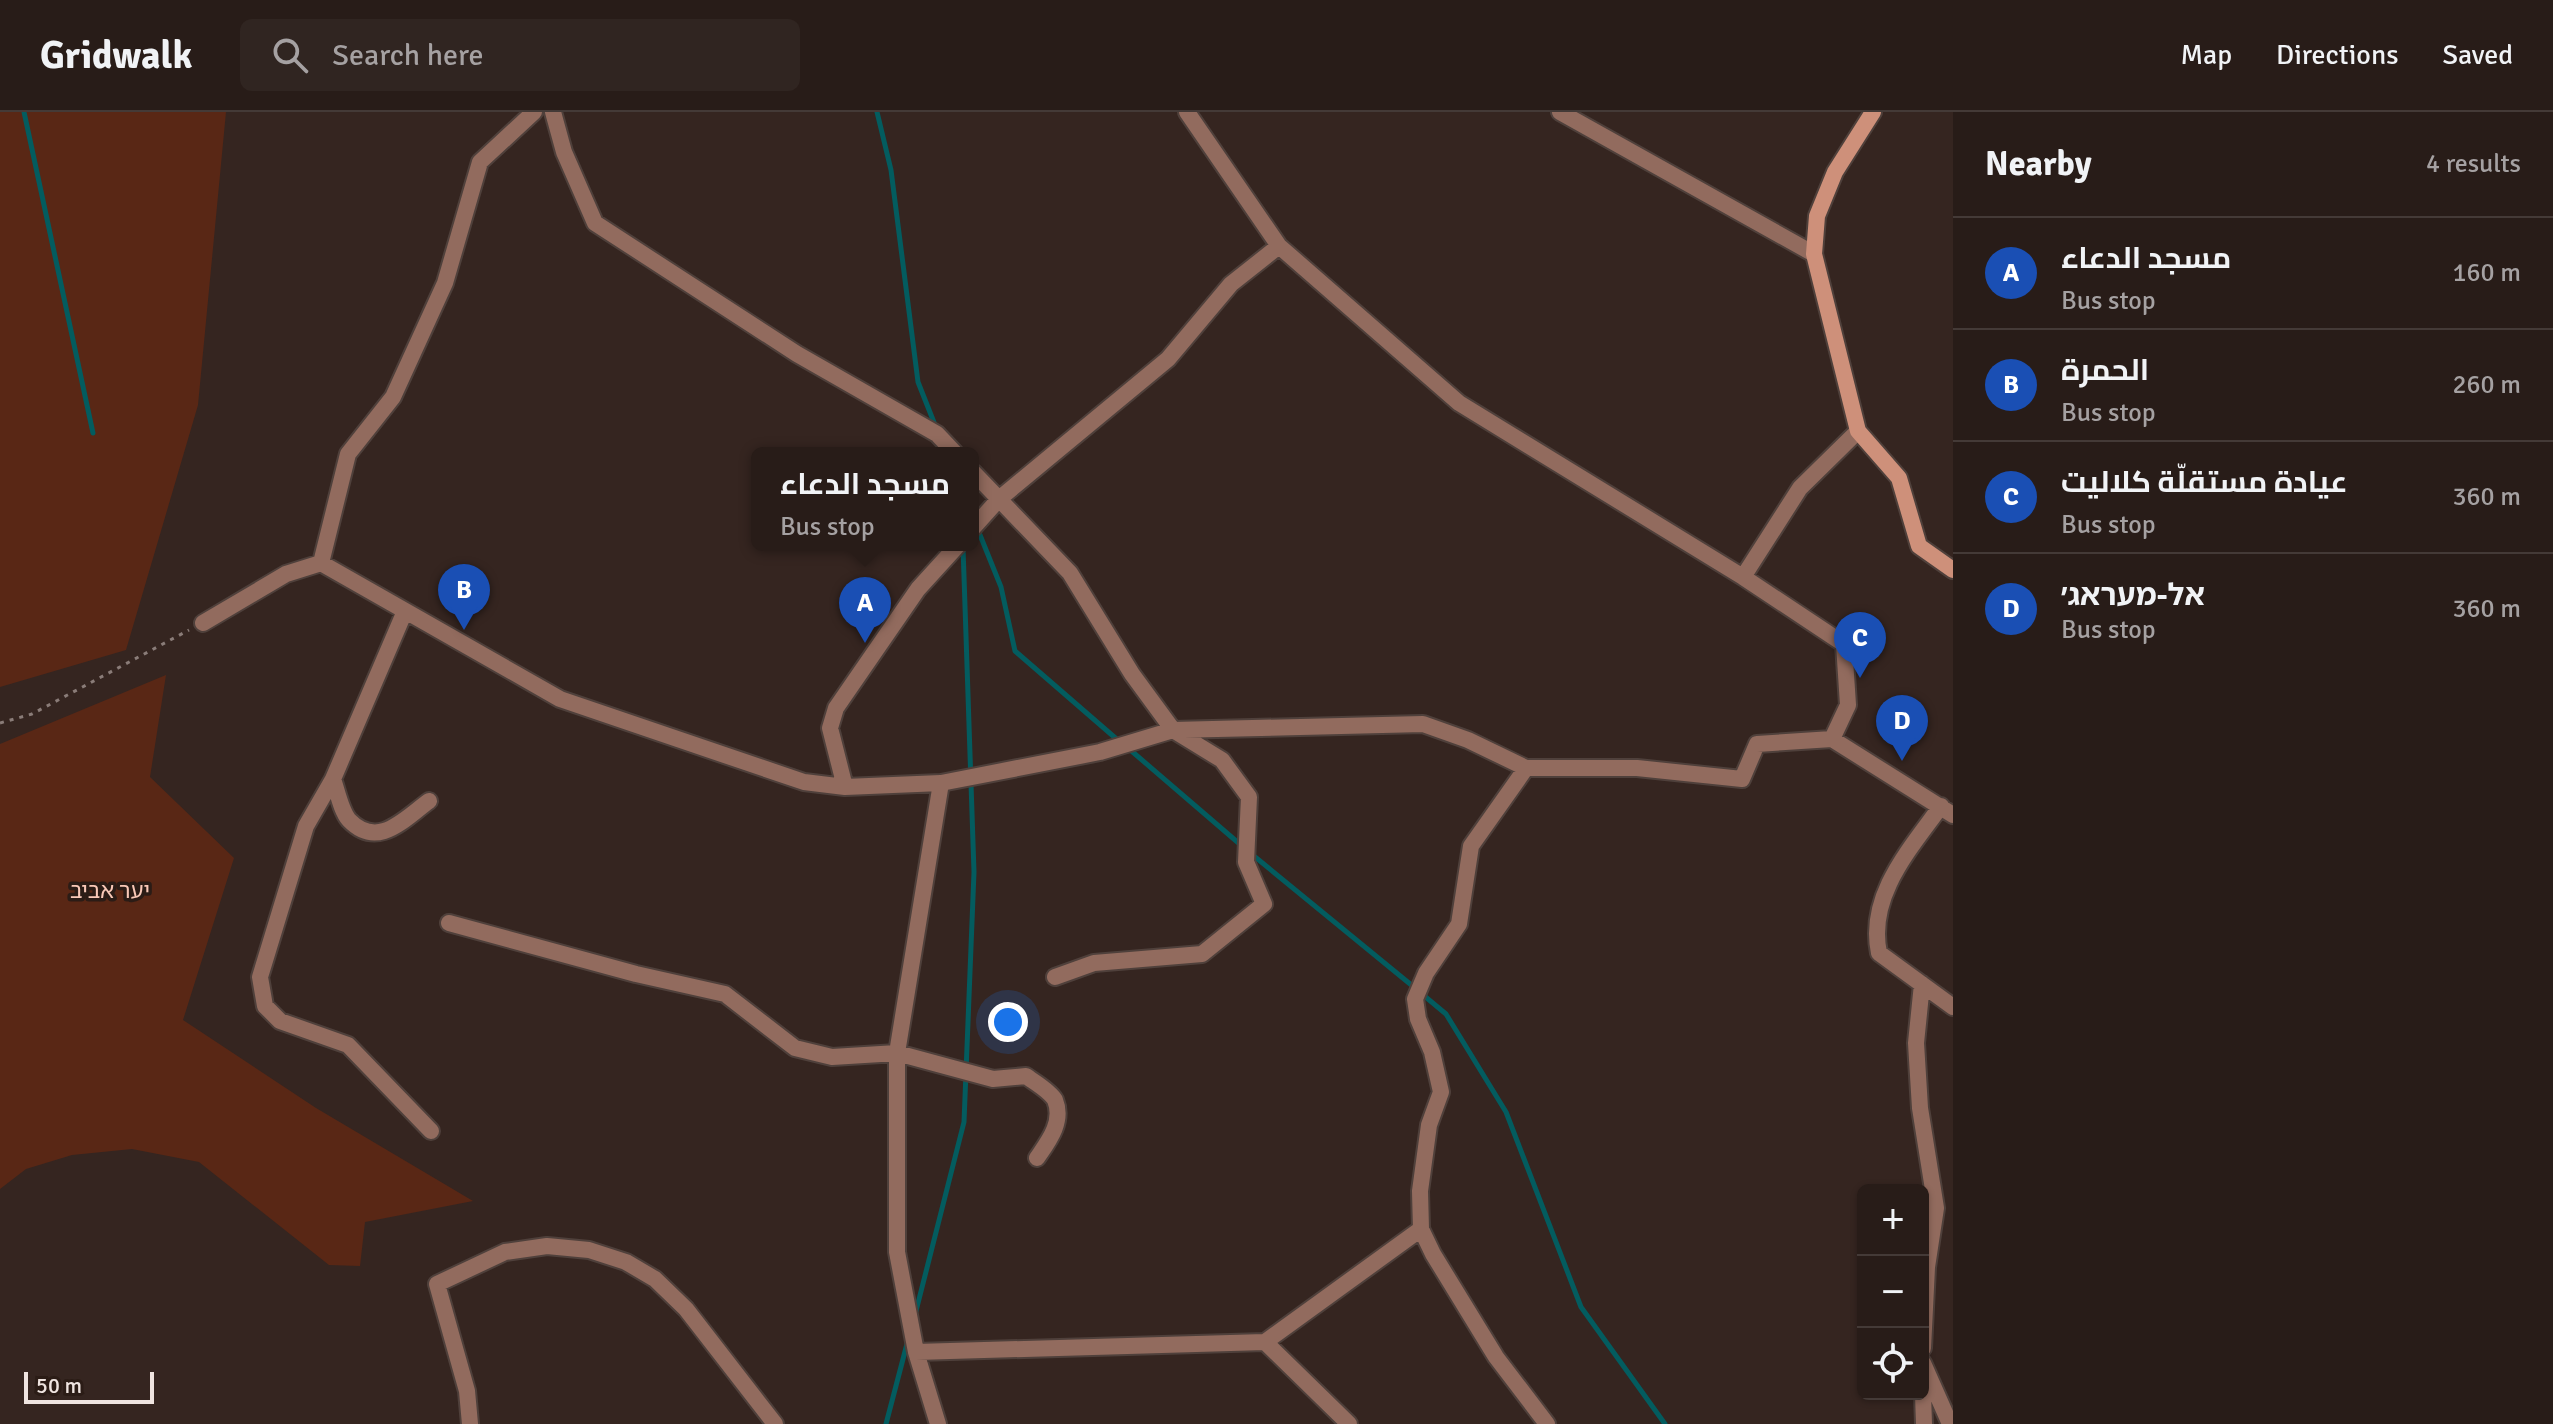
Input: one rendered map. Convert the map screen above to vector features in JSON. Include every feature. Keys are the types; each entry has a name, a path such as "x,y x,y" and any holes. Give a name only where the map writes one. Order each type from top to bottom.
{"street":[{"path":"321,563 348,454 393,397 439,297 480,162 534,112"},
{"path":"553,112 564,152 595,223 797,354 937,434 949,447"},
{"path":"1187,112 1279,246 1459,403 1743,577 1844,644 1848,705 1832,739"},
{"path":"1560,112 1814,254"},
{"path":"1873,112 1835,172 1817,216 1814,254 1858,431 1899,478 1919,546 1953,570"},
{"path":"979,521 999,499 1168,359 1231,284 1279,246"},
{"path":"1743,577 1800,488 1858,431"},
{"path":"979,478 1070,573 1132,674 1173,730 1222,760 1249,797 1246,862 1264,904 1202,954 1094,963 1055,977"},
{"path":"845,787 830,728 836,708 918,589 953,551"},
{"path":"203,623 286,574 321,563 560,699 804,782 845,787 941,783 1100,752 1173,730 1423,724 1468,740 1526,768 1637,768 1742,779 1757,744 1832,739 1947,810 1901,862 1885,891 1876,937 1879,953 1953,1007"},
{"path":"405,611 333,779 306,826 260,977 265,1006 280,1021 348,1045 431,1131"},
{"path":"1526,768 1471,846 1459,924 1426,973 1415,999 1418,1019 1432,1052 1441,1092 1429,1125 1420,1191 1421,1229 1496,1357 1547,1424"},
{"path":"333,779 347,819 368,832 386,833 429,801"},
{"path":"938,1424 916,1352 897,1252 897,1053 941,783"},
{"path":"449,923 636,974 725,994 795,1048 832,1057 897,1053 993,1079 1026,1076 1054,1098 1058,1115 1054,1132 1037,1158"},
{"path":"1922,984 1917,1056 1920,1108 1936,1208 1927,1267 1924,1328"},
{"path":"916,1352 1265,1342 1421,1229"},
{"path":"470,1424 467,1391 437,1284 505,1252 547,1246 589,1250 626,1262 655,1279 686,1309 775,1424"},
{"path":"1265,1342 1349,1424"},
{"path":"1929,1377 1950,1424"},
{"path":"1923,1400 1924,1424"}],"path":[{"path":"0,723 32,714 203,623"}],"green space":[{"path":"0,112 226,112 198,405 126,650 0,687"},
{"name":"יער אביב","path":"166,675 150,777 234,858 183,1020 316,1108 473,1201 365,1222 360,1266 329,1265 199,1162 132,1149 72,1155 26,1169 0,1189 0,744"}],"waterway":[{"path":"24,112 93,433"},
{"path":"877,112 891,170 918,382 937,430"},
{"path":"979,532 1001,587 1015,651 1120,742"},
{"path":"915,1315 964,1122 974,872 963,551"},
{"path":"1128,748 1242,846"},
{"path":"1249,852 1415,988"},
{"path":"1422,994 1446,1014 1506,1112 1581,1307 1665,1424"},
{"path":"886,1424 908,1340"}],"place":[{"name":"الحمرة","path":"464,630"},
{"name":"مسجد الدعاء","path":"865,643"},
{"name":"عيادة مستقلّة كلاليت","path":"1860,678"},
{"name":"אל-מעראג׳","path":"1902,761"}]}
